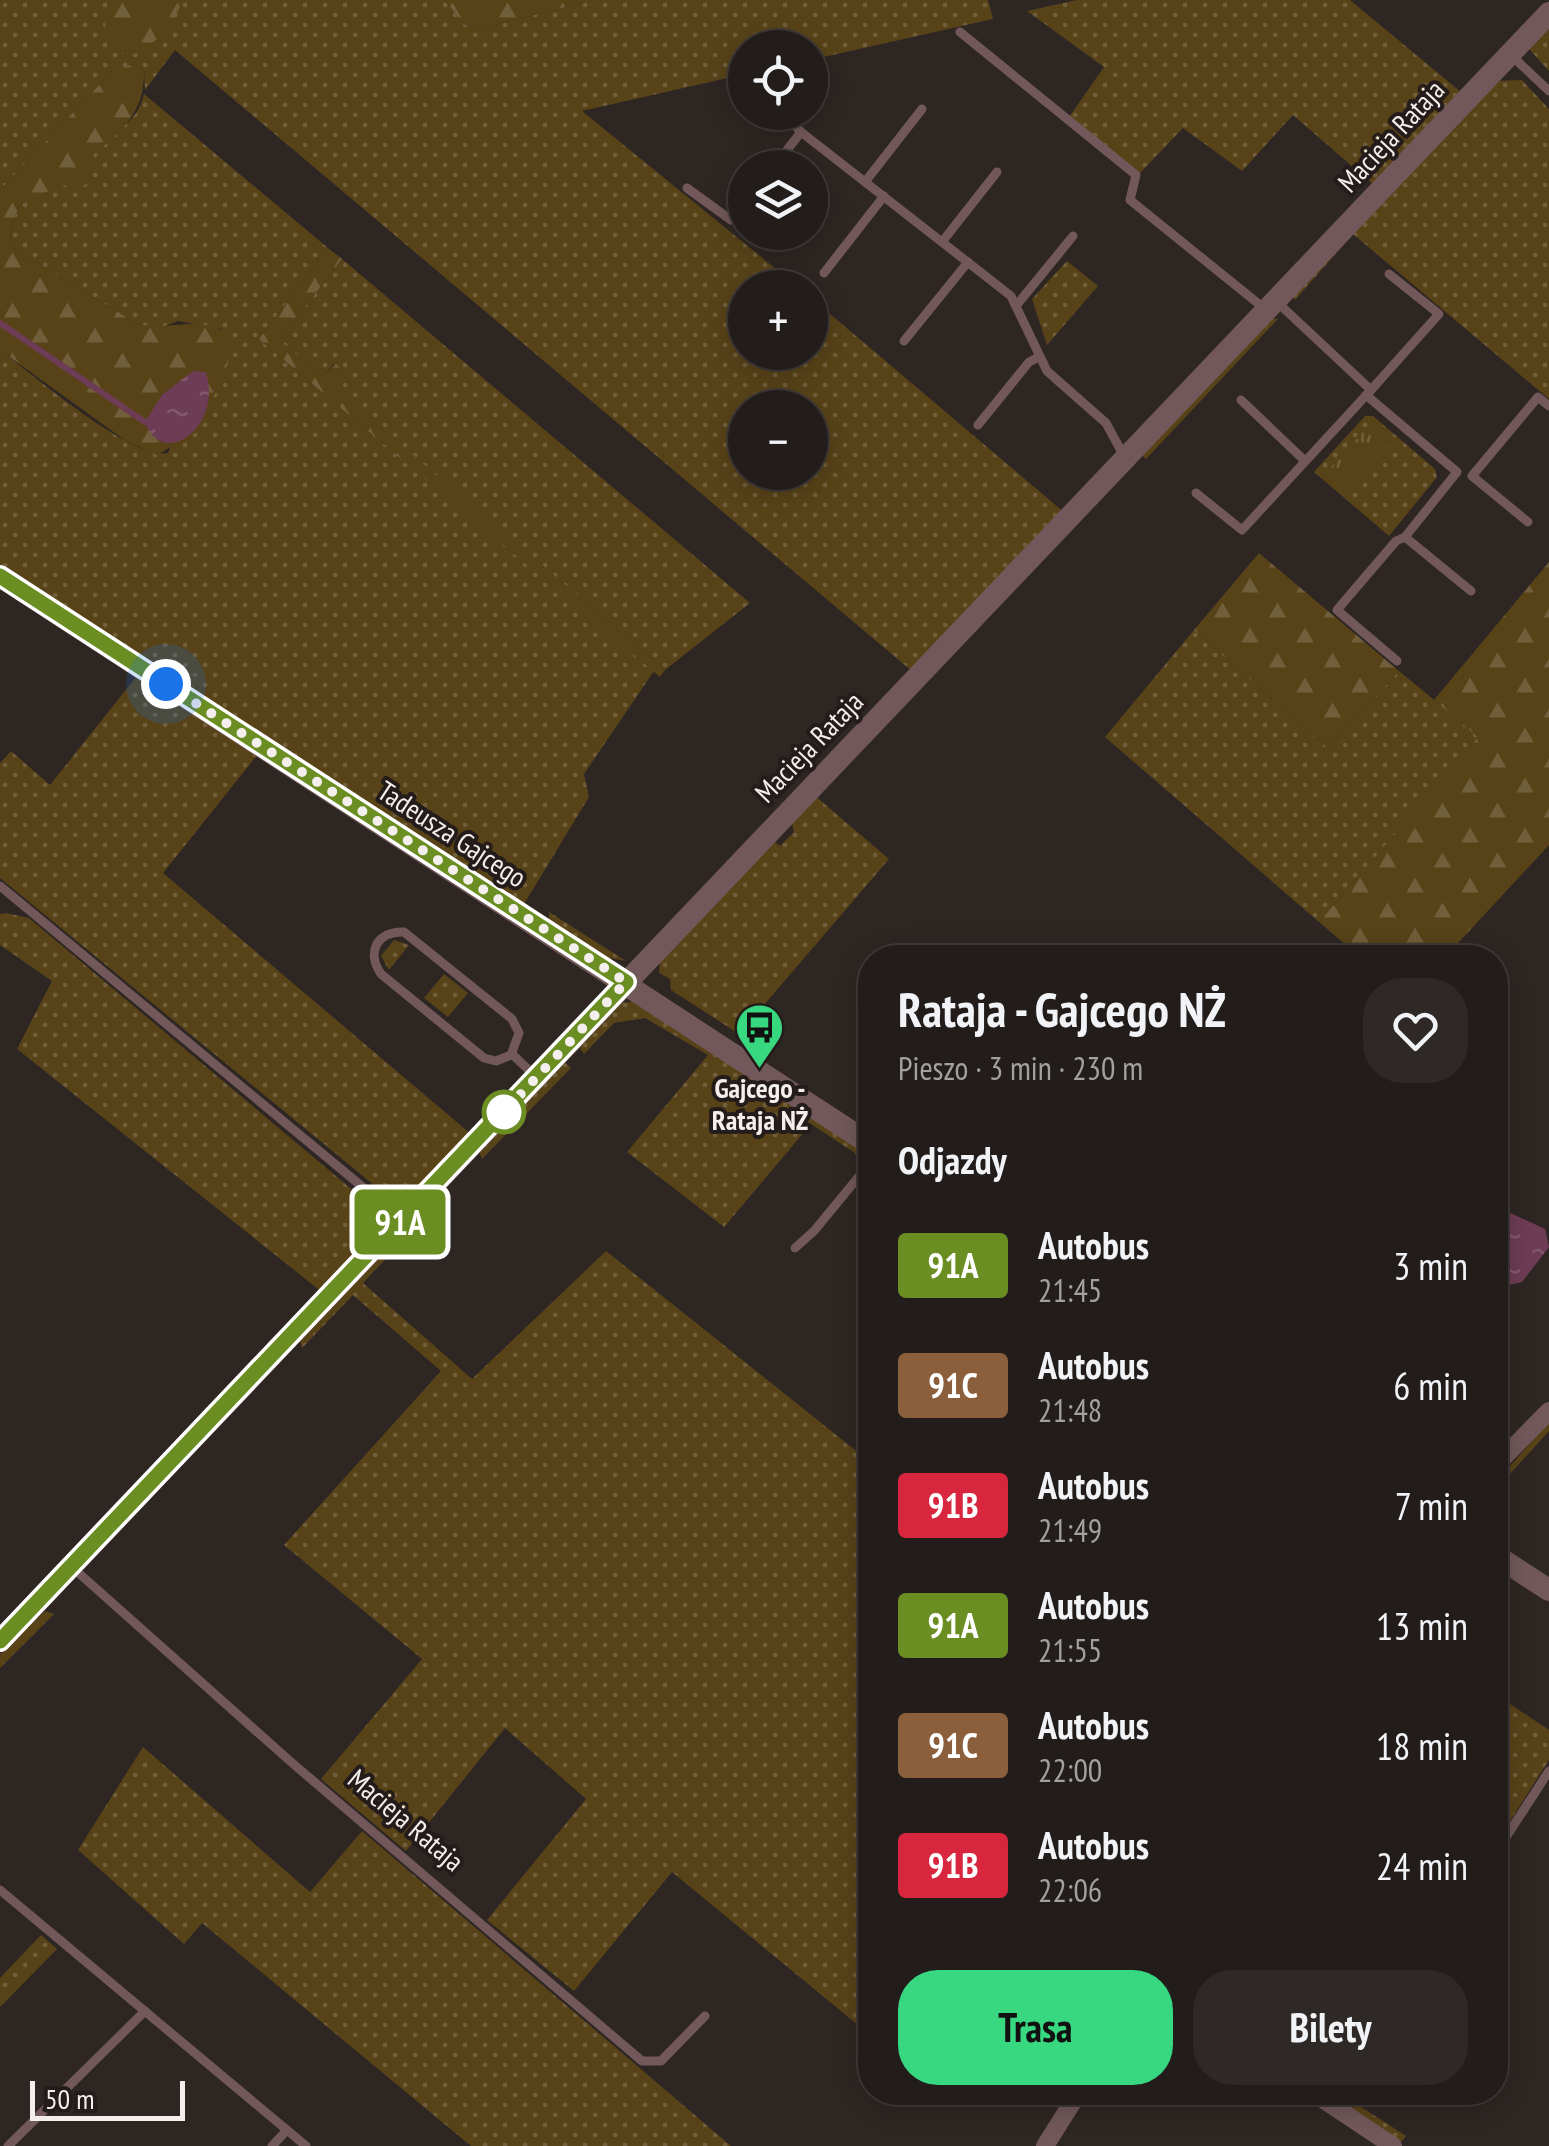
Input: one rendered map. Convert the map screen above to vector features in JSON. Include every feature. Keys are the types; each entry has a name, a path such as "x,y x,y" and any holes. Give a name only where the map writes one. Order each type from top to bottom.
{"street":[{"name":"Macieja Rataja","path":"0,1641 1549,13"},
{"name":"Tadeusza Gajcego","path":"0,576 858,1136"},
{"path":"1508,1453 1549,1411"},
{"path":"1508,1563 1549,1590"},
{"path":"1045,2146 1071,2105"},
{"path":"1330,2105 1381,2143"}],"lane":[{"path":"960,32 1136,175 1130,200 1272,306 1457,472 1476,471"},
{"path":"1510,54 1549,91"},
{"path":"865,182 922,108"},
{"path":"788,150 802,132 1011,296 1053,378 1106,423 1127,460"},
{"path":"942,242 997,172"},
{"path":"687,188 728,218"},
{"path":"826,270 884,196"},
{"path":"1016,306 1073,236"},
{"path":"904,341 968,262"},
{"path":"1196,492 1242,530 1439,314 1389,274"},
{"path":"978,425 1029,362 1040,357"},
{"path":"1528,522 1472,476 1538,397 1549,406"},
{"path":"1241,400 1306,461"},
{"path":"1397,661 1338,610 1457,472"},
{"path":"1405,536 1471,591"},
{"path":"3,893 402,1220"},
{"path":"397,931 408,935 512,1019 519,1033 512,1054 496,1061 484,1058 381,974 374,952 381,938 397,931"},
{"path":"512,1054 536,1077"},
{"path":"794,1248 814,1231 858,1177"},
{"name":"Macieja Rataja","path":"71,1566 291,1762 642,2061 662,2061 705,2016"},
{"path":"1508,1834 1549,1771"},
{"path":"0,1890 306,2146"},
{"path":"8,2146 145,2011"},
{"path":"272,2146 287,2130"}],"green space":[{"path":"0,0 445,0 463,24 482,28 594,0 988,0 993,19 828,56 828,30 728,30 728,78 582,111 728,230 728,250 753,250 777,270 728,270 728,370 828,370 828,312 1066,514 913,672 175,50 145,90 144,70 133,64 112,71 0,190"},
{"path":"118,0 183,0 152,43 128,55 117,51 109,38 104,15"},
{"path":"445,0 594,0 482,28 463,24"},
{"path":"1077,0 1350,0 1462,93 1376,187 1293,115 1242,171 1183,128 1140,173 1069,117 1104,67 1027,11"},
{"path":"1549,29 1549,71 1530,50 1530,44"},
{"path":"133,64 144,70 141,97 123,128 93,155 88,183 79,188 61,185 19,205 10,234 15,249 136,323 208,325 230,337 232,352 200,430 157,455 126,441 0,350 0,190 113,70"},
{"path":"1522,80 1549,109 1549,399 1353,234 1295,300 1293,297 1495,81"},
{"path":"144,94 328,248 259,339 654,671 584,774 589,797 524,904 0,566 0,350 108,430 131,444 168,453 221,329 178,321 155,330 136,323 15,249 10,234 19,205 61,184 79,188 92,157 135,114"},
{"path":"328,248 342,259 279,340 323,377 335,363 343,371 332,386 665,670 660,677 259,339"},
{"path":"342,259 750,603 665,670 331,386 343,371 334,363 323,377 279,340"},
{"path":"1067,261 1098,286 1047,345 1032,299"},
{"path":"1271,318 1278,319 1146,459 1142,455"},
{"path":"1365,416 1373,416 1435,469 1437,477 1389,536 1314,472"},
{"path":"1370,424 1390,442 1344,493 1324,475"},
{"path":"1259,553 1399,671 1328,748 1194,630"},
{"path":"1549,562 1549,845 1456,945 1346,945 1319,922 1478,737 1434,700"},
{"path":"1194,630 1328,748 1399,671 1479,737 1319,922 1105,737"},
{"path":"137,676 258,754 163,873 472,1135 403,1209 0,878 0,763 11,751 50,785"},
{"path":"814,795 889,859 739,1034 671,990 670,979 659,973 660,957 772,840 780,846 794,832 791,819"},
{"path":"549,912 626,961 603,957 549,922"},
{"path":"0,914 29,918 387,1219 323,1293 17,1049 52,981 0,945"},
{"path":"394,940 409,945 389,970 381,956"},
{"path":"444,974 468,993 448,1017 424,998"},
{"path":"635,1001 858,1147 858,1158 811,1124 724,1227 627,1152 708,1055 645,1018 614,1023 584,1054 577,1044 616,1004"},
{"path":"562,1060 571,1068 482,1159 479,1151"},
{"path":"405,1227 415,1228 363,1283 472,1379 606,1251 858,1452 858,2025 672,1872 574,1991 487,1920 586,1799 505,1728 406,1851 321,1779 422,1659 284,1545 441,1371 353,1295 302,1348 300,1340"},
{"path":"1549,1422 1549,1431 1508,1476 1508,1468"},
{"path":"45,1611 54,1614 0,1668 0,1654"},
{"path":"1508,1703 1549,1730 1549,1760 1510,1821"},
{"path":"143,1747 310,1892 362,1831 731,2146 471,2146 202,1923 184,1944 78,1850"},
{"path":"41,1935 57,1949 0,2007 0,1978"},
{"path":"1358,2105 1406,2136 1401,2142 1345,2106"}],"water":[{"path":"193,371 206,372 206,410 188,436 164,442 153,436 145,422 162,395"},
{"path":"1508,1212 1545,1229 1549,1247 1522,1282 1508,1285"}],"waterway":[{"path":"0,323 145,422"}],"bus line":[{"name":"91A","path":"0,576 626,982 0,1641"}],"place":[{"name":"Gajcego - Rataja NŻ","path":"760,1070"}],"route":[{"path":"166,684 626,982 504,1112"}]}
